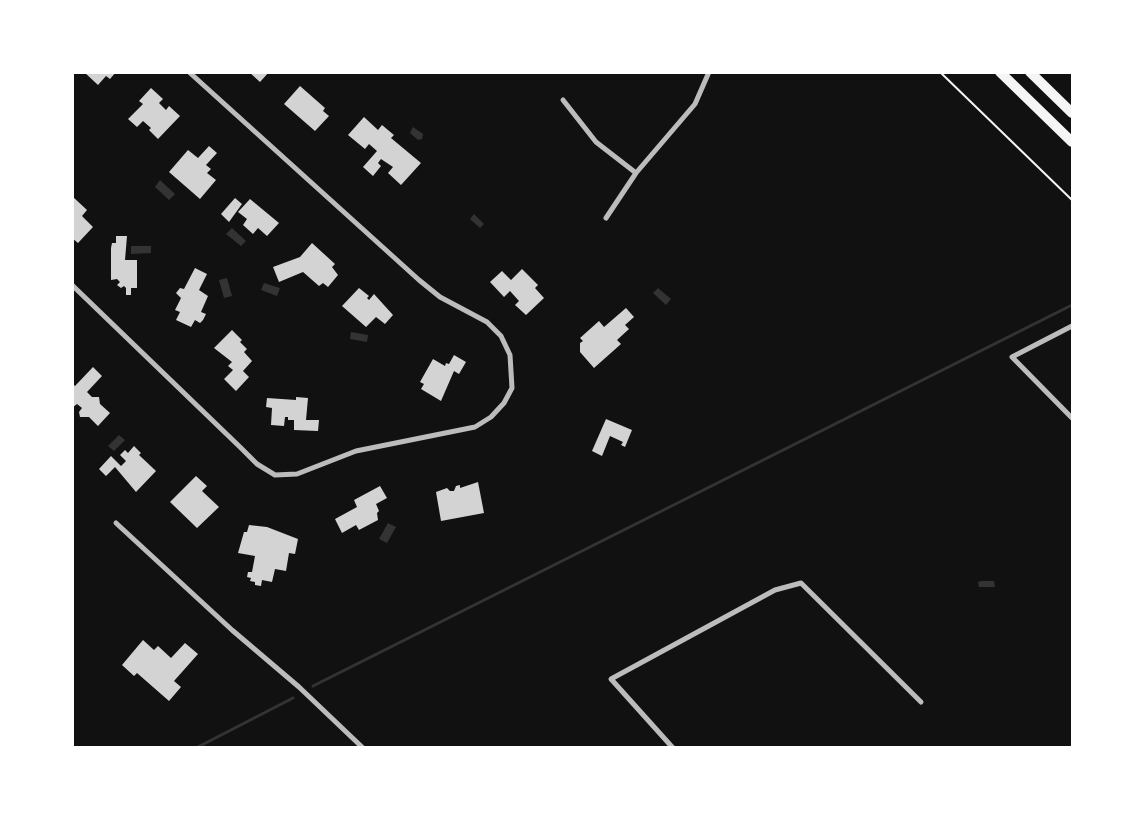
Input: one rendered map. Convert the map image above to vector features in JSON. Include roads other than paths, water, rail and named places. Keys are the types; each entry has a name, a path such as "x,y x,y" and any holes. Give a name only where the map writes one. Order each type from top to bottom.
{"main road":[{"path":"1000,72 1072,142"},
{"path":"1030,72 1072,113"}],"street":[{"path":"72,285 257,464 275,475 297,474 356,451 475,427 491,417 504,403 512,388 510,355 501,336 487,322 440,297 419,280 189,72"},
{"path":"606,218 636,173 695,104 709,72"},
{"path":"563,100 596,142 636,173"},
{"path":"1072,326 1012,357 1072,418"},
{"path":"116,523 232,630 300,687 363,748"},
{"path":"673,748 611,679 774,590 801,583 921,702"}],"waterway":[{"path":"313,686 1072,305"},
{"path":"196,748 293,698"}]}
